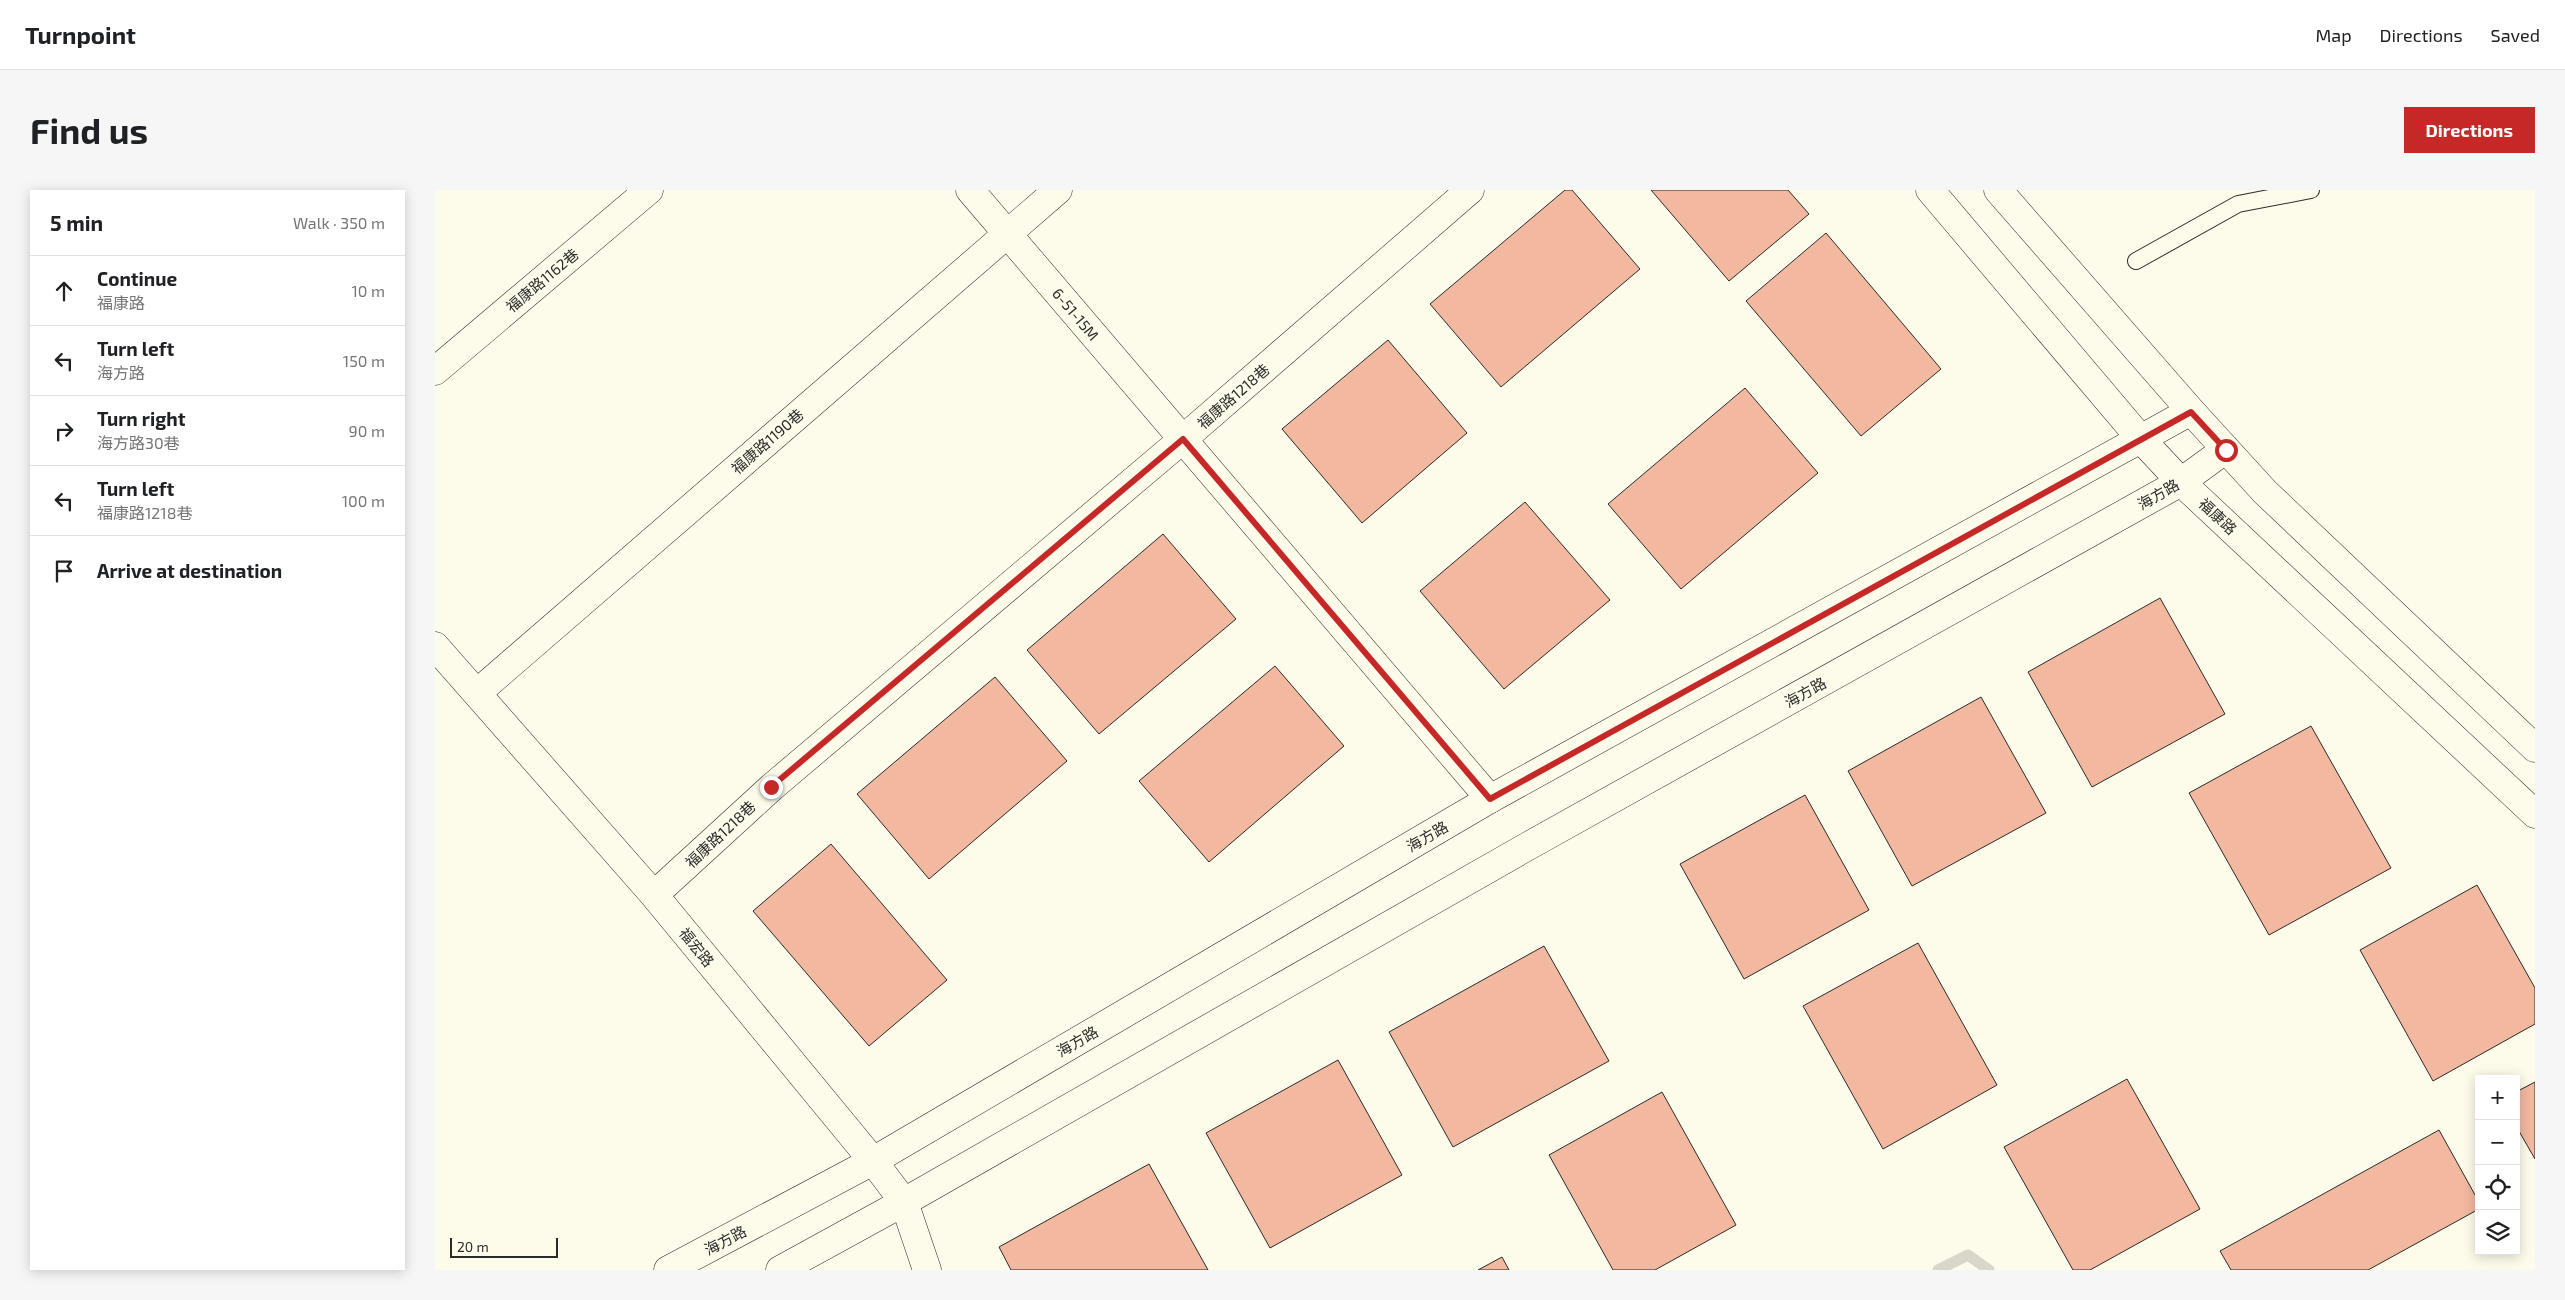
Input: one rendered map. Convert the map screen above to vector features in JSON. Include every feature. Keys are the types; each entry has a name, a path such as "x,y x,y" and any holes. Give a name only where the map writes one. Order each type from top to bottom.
{"street":[{"name":"福康路1162巷","path":"435,371 649,190"},
{"name":"6-51-15M","path":"970,190 1490,799"},
{"name":"福康路1190巷","path":"477,693 1058,190"},
{"name":"福康路1218巷","path":"654,895 771,787 1183,439 1470,190"},
{"name":"福康路","path":"1929,190 2141,438 2181,482 2535,814"},
{"path":"1998,190 2191,412 2265,492 2535,748"},
{"name":"海方路","path":"668,1270 873,1161 1490,799 2191,412"},
{"name":"海方路","path":"780,1270 904,1202 1530,845 2181,482 2226,450"},
{"name":"福宏路","path":"435,646 654,895 873,1161 904,1202 927,1270"}],"lane":[{"path":"2136,261 2238,204 2311,190"}],"building":[{"path":"1565,190 1572,190 1640,269 1501,387 1430,304"},
{"path":"1651,190 1788,190 1809,214 1729,281"},
{"path":"1826,233 1941,369 1861,436 1746,301"},
{"path":"1388,340 1467,433 1362,523 1282,429"},
{"path":"1745,388 1818,473 1681,589 1608,504"},
{"path":"1525,502 1610,600 1504,689 1420,591"},
{"path":"1163,534 1236,619 1099,734 1027,650"},
{"path":"2160,598 2225,714 2092,787 2028,672"},
{"path":"1275,666 1344,746 1209,862 1139,781"},
{"path":"995,677 1067,761 929,879 857,794"},
{"path":"1981,697 2046,813 1912,886 1848,771"},
{"path":"2311,726 2391,868 2269,935 2189,793"},
{"path":"1805,795 1869,910 1744,979 1680,864"},
{"path":"831,844 947,980 869,1046 753,911"},
{"path":"2477,885 2535,988 2535,1024 2433,1081 2360,950"},
{"path":"1918,943 1997,1085 1883,1149 1803,1006"},
{"path":"1544,946 1609,1061 1453,1147 1389,1032"},
{"path":"1338,1060 1402,1175 1270,1248 1206,1133"},
{"path":"2127,1079 2200,1209 2090,1270 2073,1270 2004,1147"},
{"path":"2535,1082 2535,1159 2520,1133 2520,1090"},
{"path":"1662,1092 1736,1225 1655,1270 1613,1270 1549,1155"},
{"path":"2439,1130 2475,1195 2475,1211 2368,1270 2231,1270 2220,1251"},
{"path":"1149,1164 1208,1270 1011,1270 999,1247"},
{"path":"1502,1257 1509,1270 1478,1270"}],"waterway":[{"path":"1938,1270 1968,1255 1989,1270"}],"route":[{"path":"771,787 1183,439 1490,799 2191,412 2226,450"}]}
